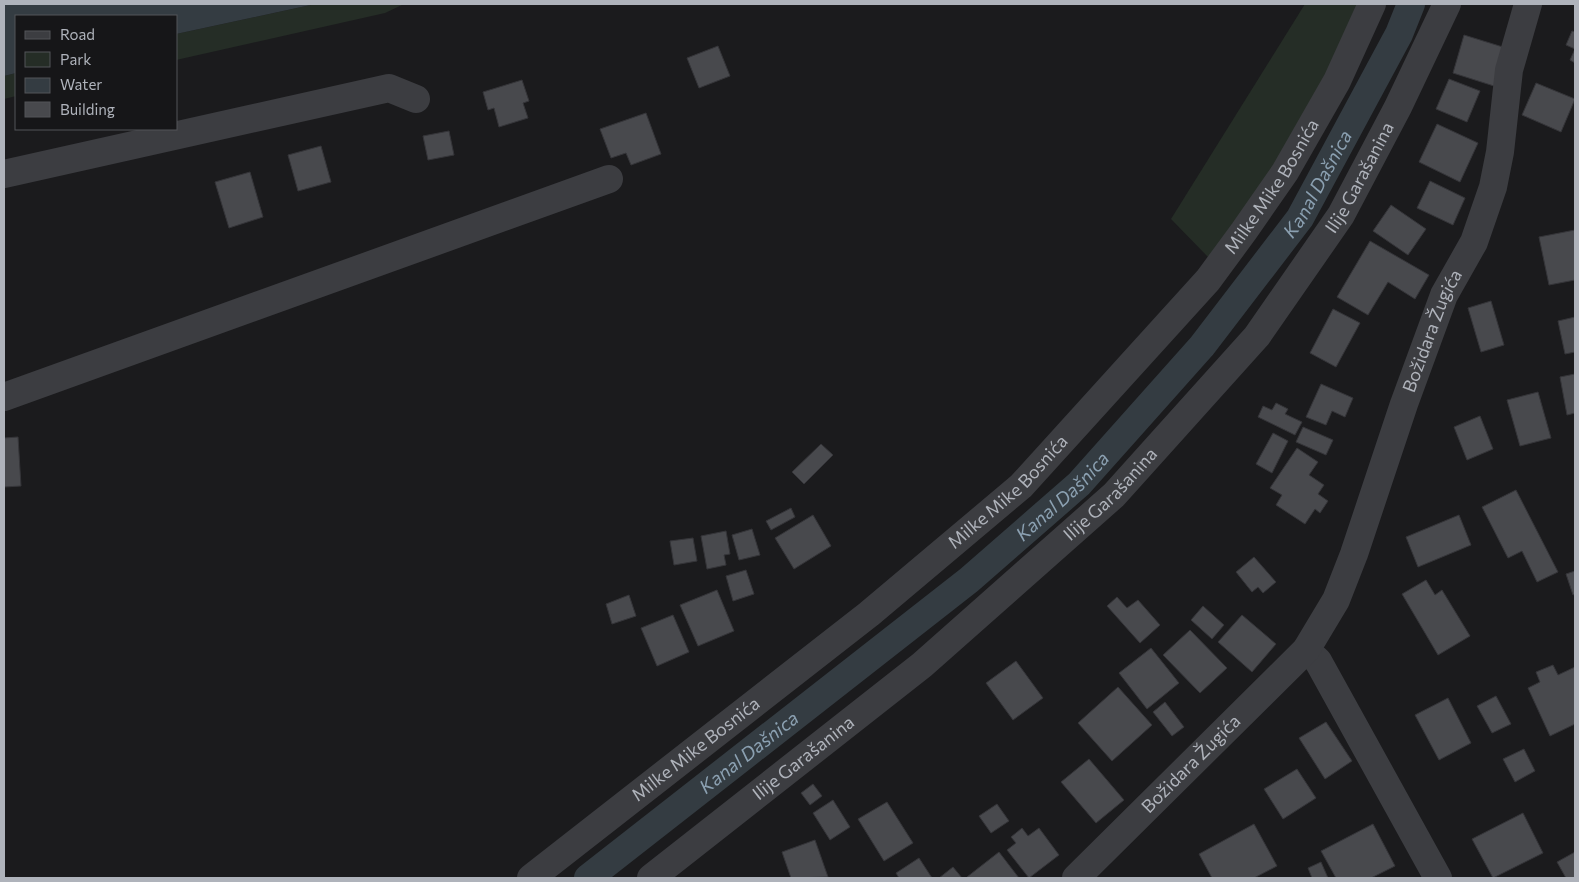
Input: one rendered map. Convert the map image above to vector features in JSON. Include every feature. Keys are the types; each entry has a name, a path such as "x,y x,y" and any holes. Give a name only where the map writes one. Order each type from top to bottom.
{"street":[{"name":"Milke Mike Bosnića","path":"531,878 869,614 1021,486 1208,280 1244,232 1285,172 1332,89 1372,4"},
{"name":"Ilije Garašanina","path":"651,878 922,665 1121,488 1257,336 1341,215 1424,57 1448,4"},
{"name":"Božidara Žugića","path":"1076,878 1306,650 1336,600 1354,554 1404,404 1444,295 1474,242 1493,188 1500,152 1509,70 1528,4"},
{"path":"4,174 389,88 416,100"},
{"path":"4,397 609,179"},
{"path":"1306,650 1318,662 1438,878"}],"green space":[{"path":"315,4 404,4 385,13 178,60 178,34"},
{"path":"1305,4 1362,4 1328,79 1232,232 1208,257 1171,219"},
{"path":"15,73 15,96 4,99 4,76"}],"water":[{"path":"4,4 315,4 178,34 178,15 15,15 15,73 4,76"}],"building":[{"path":"1572,31 1575,32 1575,49 1566,45"},
{"path":"1464,35 1506,48 1494,86 1453,73"},
{"path":"718,46 730,76 699,88 687,58"},
{"path":"1575,49 1575,63 1570,60"},
{"path":"1449,79 1480,91 1467,122 1436,109"},
{"path":"522,80 529,101 523,103 528,118 499,127 494,108 488,110 483,92"},
{"path":"1536,83 1575,99 1561,132 1522,115"},
{"path":"646,113 661,154 631,165 626,153 611,158 600,129"},
{"path":"1437,124 1478,143 1460,182 1419,162"},
{"path":"449,131 454,155 428,160 423,136"},
{"path":"321,146 331,182 298,191 288,155"},
{"path":"250,172 263,217 229,228 215,182"},
{"path":"1430,181 1465,198 1453,225 1417,208"},
{"path":"1391,205 1426,229 1408,255 1373,231"},
{"path":"1575,230 1575,280 1549,285 1539,237"},
{"path":"1370,241 1429,275 1415,299 1388,282 1368,315 1337,297"},
{"path":"1491,301 1504,345 1481,352 1468,308"},
{"path":"1333,309 1360,323 1336,367 1310,353"},
{"path":"1575,317 1575,352 1565,354 1558,321"},
{"path":"1575,374 1575,413 1567,415 1560,377"},
{"path":"1321,384 1353,398 1345,417 1332,411 1326,425 1306,417"},
{"path":"1538,392 1551,438 1520,446 1507,400"},
{"path":"1276,403 1288,409 1285,414 1302,422 1295,435 1258,417 1263,406 1272,410"},
{"path":"1480,416 1493,449 1467,460 1454,427"},
{"path":"1303,427 1333,440 1326,455 1296,442"},
{"path":"1273,433 1288,441 1272,473 1256,464"},
{"path":"18,437 21,486 4,487 4,438"},
{"path":"821,444 833,455 804,484 792,472"},
{"path":"1297,448 1318,462 1309,475 1324,485 1318,494 1328,501 1320,513 1315,509 1305,524 1276,505 1282,495 1270,488"},
{"path":"1516,490 1558,572 1537,582 1522,551 1508,558 1482,507"},
{"path":"791,508 795,517 771,530 766,521"},
{"path":"813,515 831,546 794,569 775,538"},
{"path":"1459,515 1471,545 1418,567 1406,537"},
{"path":"752,529 760,555 739,560 732,535"},
{"path":"726,531 730,554 724,555 726,565 707,569 701,536"},
{"path":"693,538 697,561 674,565 670,541"},
{"path":"1254,557 1276,582 1263,593 1258,587 1252,592 1236,572"},
{"path":"746,570 754,594 733,601 726,576"},
{"path":"1575,571 1575,594 1573,595 1566,574"},
{"path":"1426,580 1435,595 1442,590 1470,636 1438,655 1402,594"},
{"path":"717,590 734,631 698,646 680,605"},
{"path":"629,595 636,616 612,624 606,604"},
{"path":"1117,597 1127,608 1138,600 1160,625 1140,643 1107,606"},
{"path":"1203,606 1224,625 1212,639 1191,620"},
{"path":"673,615 689,652 657,666 641,628"},
{"path":"1242,615 1276,644 1252,672 1218,642"},
{"path":"1190,630 1227,668 1200,693 1163,655"},
{"path":"1151,648 1179,683 1147,709 1119,673"},
{"path":"1016,661 1043,698 1013,720 986,683"},
{"path":"1553,665 1558,675 1575,667 1575,724 1550,736 1528,688 1540,682 1536,672"},
{"path":"1118,687 1152,725 1112,761 1078,723"},
{"path":"1496,696 1511,724 1492,733 1477,706"},
{"path":"1448,698 1471,743 1439,760 1415,715"},
{"path":"1165,702 1184,727 1172,736 1153,712"},
{"path":"1326,722 1352,761 1325,779 1299,738"},
{"path":"1524,749 1535,771 1515,782 1503,759"},
{"path":"1089,759 1124,800 1096,823 1061,782"},
{"path":"1297,769 1316,798 1283,819 1264,789"},
{"path":"813,784 822,796 810,805 801,793"},
{"path":"833,800 850,827 830,840 813,813"},
{"path":"887,802 913,843 884,861 858,819"},
{"path":"997,804 1009,821 991,833 979,816"},
{"path":"1523,813 1543,853 1493,878 1472,839"},
{"path":"1254,824 1277,866 1254,878 1212,878 1199,854"},
{"path":"1373,824 1395,866 1371,878 1336,878 1321,851"},
{"path":"1022,828 1028,836 1039,828 1059,855 1029,878 1007,850 1016,843 1011,837"},
{"path":"815,840 828,877 791,878 782,852"},
{"path":"999,852 1019,878 967,877"},
{"path":"1575,852 1575,878 1566,878 1557,862"},
{"path":"919,858 932,878 899,878 896,873"},
{"path":"1321,862 1328,878 1312,878 1308,868"},
{"path":"953,867 962,878 939,878"}],"waterway":[{"name":"Kanal Dašnica","path":"588,878 969,580 1079,484 1202,346 1300,218 1399,34 1411,4"}]}
